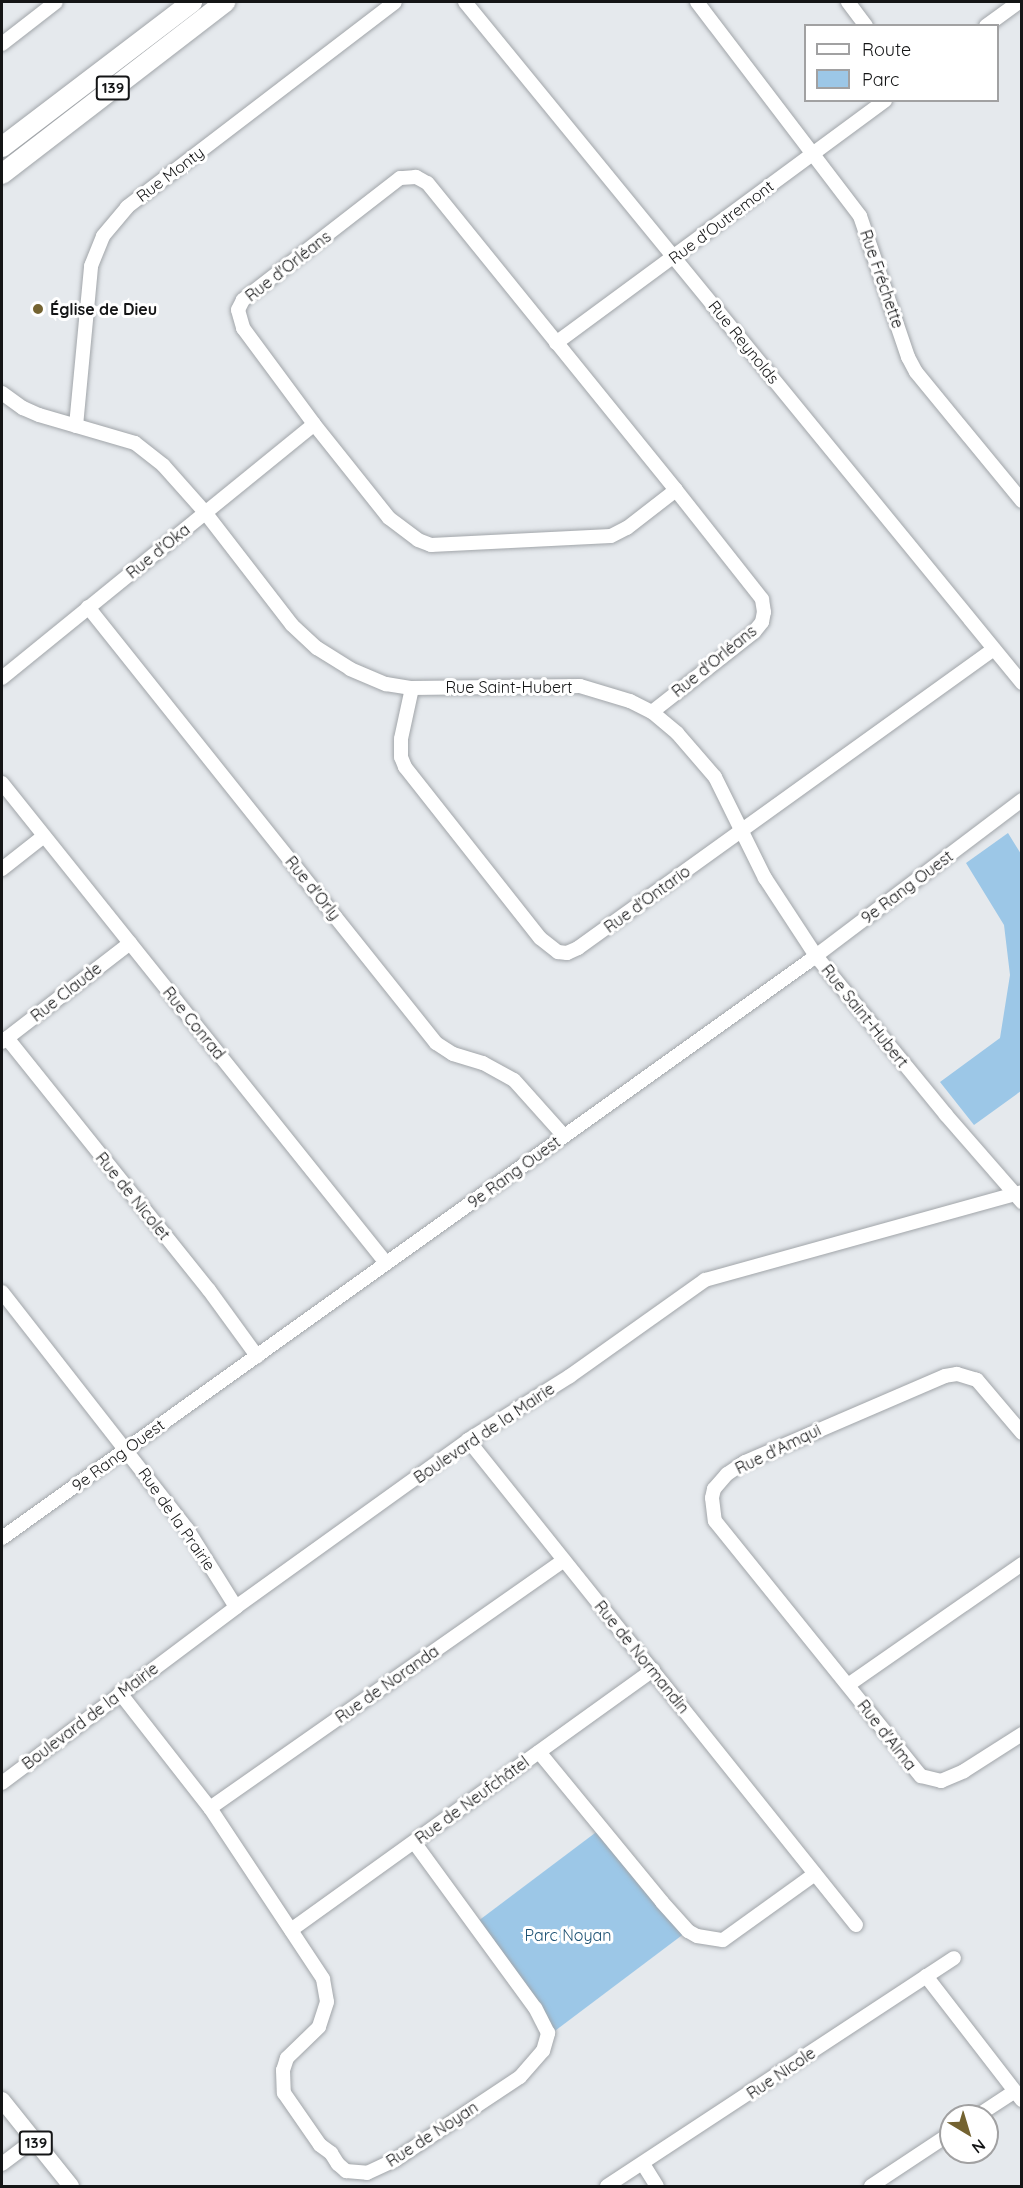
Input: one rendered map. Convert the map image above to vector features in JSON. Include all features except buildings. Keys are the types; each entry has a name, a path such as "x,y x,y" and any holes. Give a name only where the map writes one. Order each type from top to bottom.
{"highway":[{"name":"139","path":"2,147 192,2"},
{"name":"139","path":"2,174 225,2"}],"main road":[{"name":"139","path":"2,2100 71,2187"}],"street":[{"path":"2,44 55,2"},
{"name":"Rue Monty","path":"76,426 91,266 102,236 127,207 395,2"},
{"name":"Rue Reynolds","path":"465,2 1022,683"},
{"name":"Rue Fréchette","path":"697,2 860,216 908,357 916,372 1022,501"},
{"path":"848,2 864,24"},
{"path":"989,24 1019,2"},
{"name":"Rue d'Outremont","path":"556,343 882,102"},
{"name":"Rue d'Orléans","path":"652,712 754,632 762,622 764,612 762,599 752,584 676,490 556,343 427,183 416,177 400,178 243,300 237,310 243,328 314,424 389,518 418,540 431,545 611,536 627,528 676,490"},
{"name":"Rue Saint-Hubert","path":"2,393 39,416 135,442 163,465 204,511 292,625 316,648 359,673 386,684 412,688 580,686 630,701 652,712 677,733 715,777 765,878 816,956 946,1115 1019,1196"},
{"name":"Rue d'Oka","path":"2,678 204,511 314,424"},
{"name":"Rue d'Orly","path":"88,607 436,1043 453,1054 483,1063 514,1080 564,1136"},
{"name":"Rue d'Ontario","path":"412,688 401,739 401,757 405,767 540,938 558,952 567,953 578,948 994,649"},
{"name":"Rue Conrad","path":"2,783 386,1263"},
{"name":"9e Rang Ouest","path":"2,1538 816,956 1022,800"},
{"path":"2,869 44,836"},
{"name":"Rue Claude","path":"4,1040 130,943"},
{"name":"Rue de Nicolet","path":"4,1040 209,1290 257,1356"},
{"name":"Boulevard de la Mairie","path":"2,1783 236,1607 468,1440 570,1376 705,1280 1019,1196"},
{"name":"Rue de la Prairie","path":"2,1292 187,1528 236,1607"},
{"name":"Rue d'Amqui","path":"848,1685 714,1521 712,1498 714,1489 727,1474 745,1462 945,1376 957,1374 977,1380 1022,1433"},
{"name":"Rue de Normandin","path":"468,1440 856,1925"},
{"name":"Rue de Noranda","path":"210,1808 564,1560"},
{"name":"Rue d'Alma","path":"1022,1564 848,1685 921,1776 940,1781 964,1771 1022,1734"},
{"name":"Rue de Neufchâtel","path":"291,1930 653,1670"},
{"name":"Rue de Noyan","path":"120,1694 210,1808 324,1979 327,2002 319,2027 287,2058 283,2070 284,2093 320,2145 331,2153 346,2171 368,2173 395,2160 520,2077 543,2051 548,2033 535,2008 414,1842"},
{"path":"539,1752 662,1902 688,1931 697,1936 723,1940 815,1874"},
{"name":"Rue Nicole","path":"607,2187 954,1958"},
{"path":"926,1976 1018,2096 999,2105"},
{"path":"2,2164 34,2140"},
{"path":"871,2187 939,2141"},
{"path":"643,2164 657,2187"}],"green space":[{"path":"1008,833 1021,854 1021,1091 974,1125 940,1082 1000,1038 1010,975 1004,925 966,863"},
{"name":"Parc Noyan","path":"603,1827 684,1934 553,2032 473,1925"}],"place":[{"name":"Église de Dieu","path":"38,309"}]}
